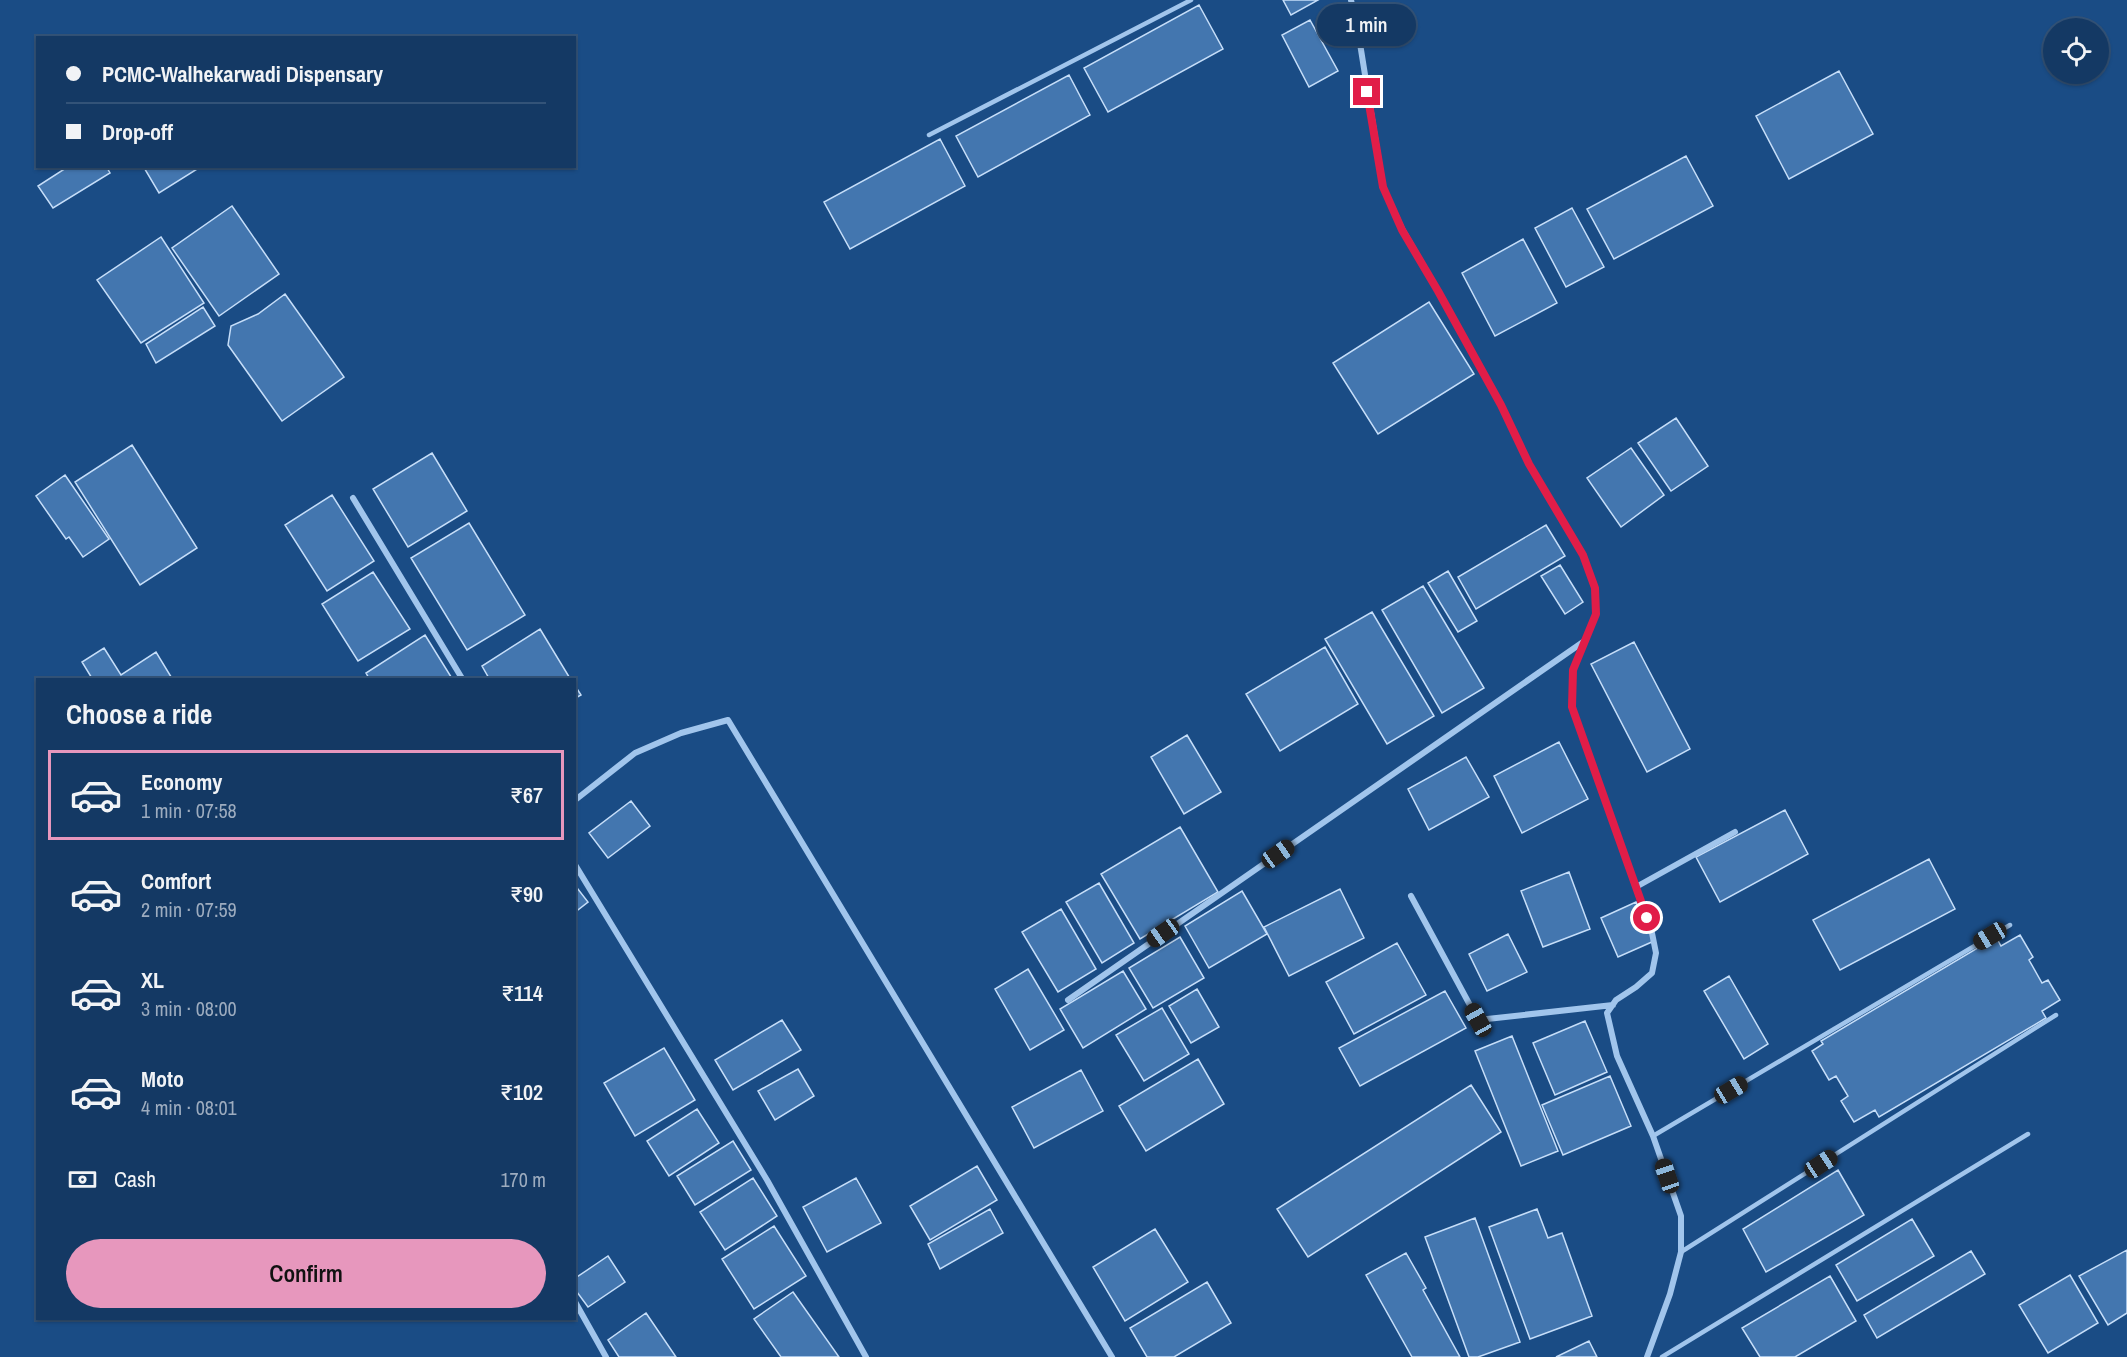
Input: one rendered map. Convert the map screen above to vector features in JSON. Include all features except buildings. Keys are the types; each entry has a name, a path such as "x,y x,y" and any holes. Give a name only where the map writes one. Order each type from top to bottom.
{"street":[{"path":"1351,0 1383,187 1402,230 1501,405 1529,464 1583,555 1595,588 1596,614 1573,670 1572,707 1652,933 1656,953 1652,973 1616,1000 1607,1013 1617,1056 1653,1136 1681,1216 1682,1252 1670,1294 1647,1357"},
{"path":"353,498 462,678"},
{"path":"1068,1000 1583,642"},
{"path":"576,799 635,753 681,733 728,720 1112,1357"},
{"path":"1636,887 1735,832"},
{"path":"576,866 767,1180 866,1357"},
{"path":"1411,896 1478,1020 1613,1005"},
{"path":"576,1304 606,1357"}],"lane":[{"path":"929,135 1191,0"},
{"path":"1653,1136 2010,925"},
{"path":"1682,1252 2056,1015"},
{"path":"1662,1357 2028,1134"}],"route":[{"path":"1367,92 1383,187 1402,230 1501,405 1529,464 1583,555 1595,588 1596,614 1573,670 1572,707 1647,918"}]}
